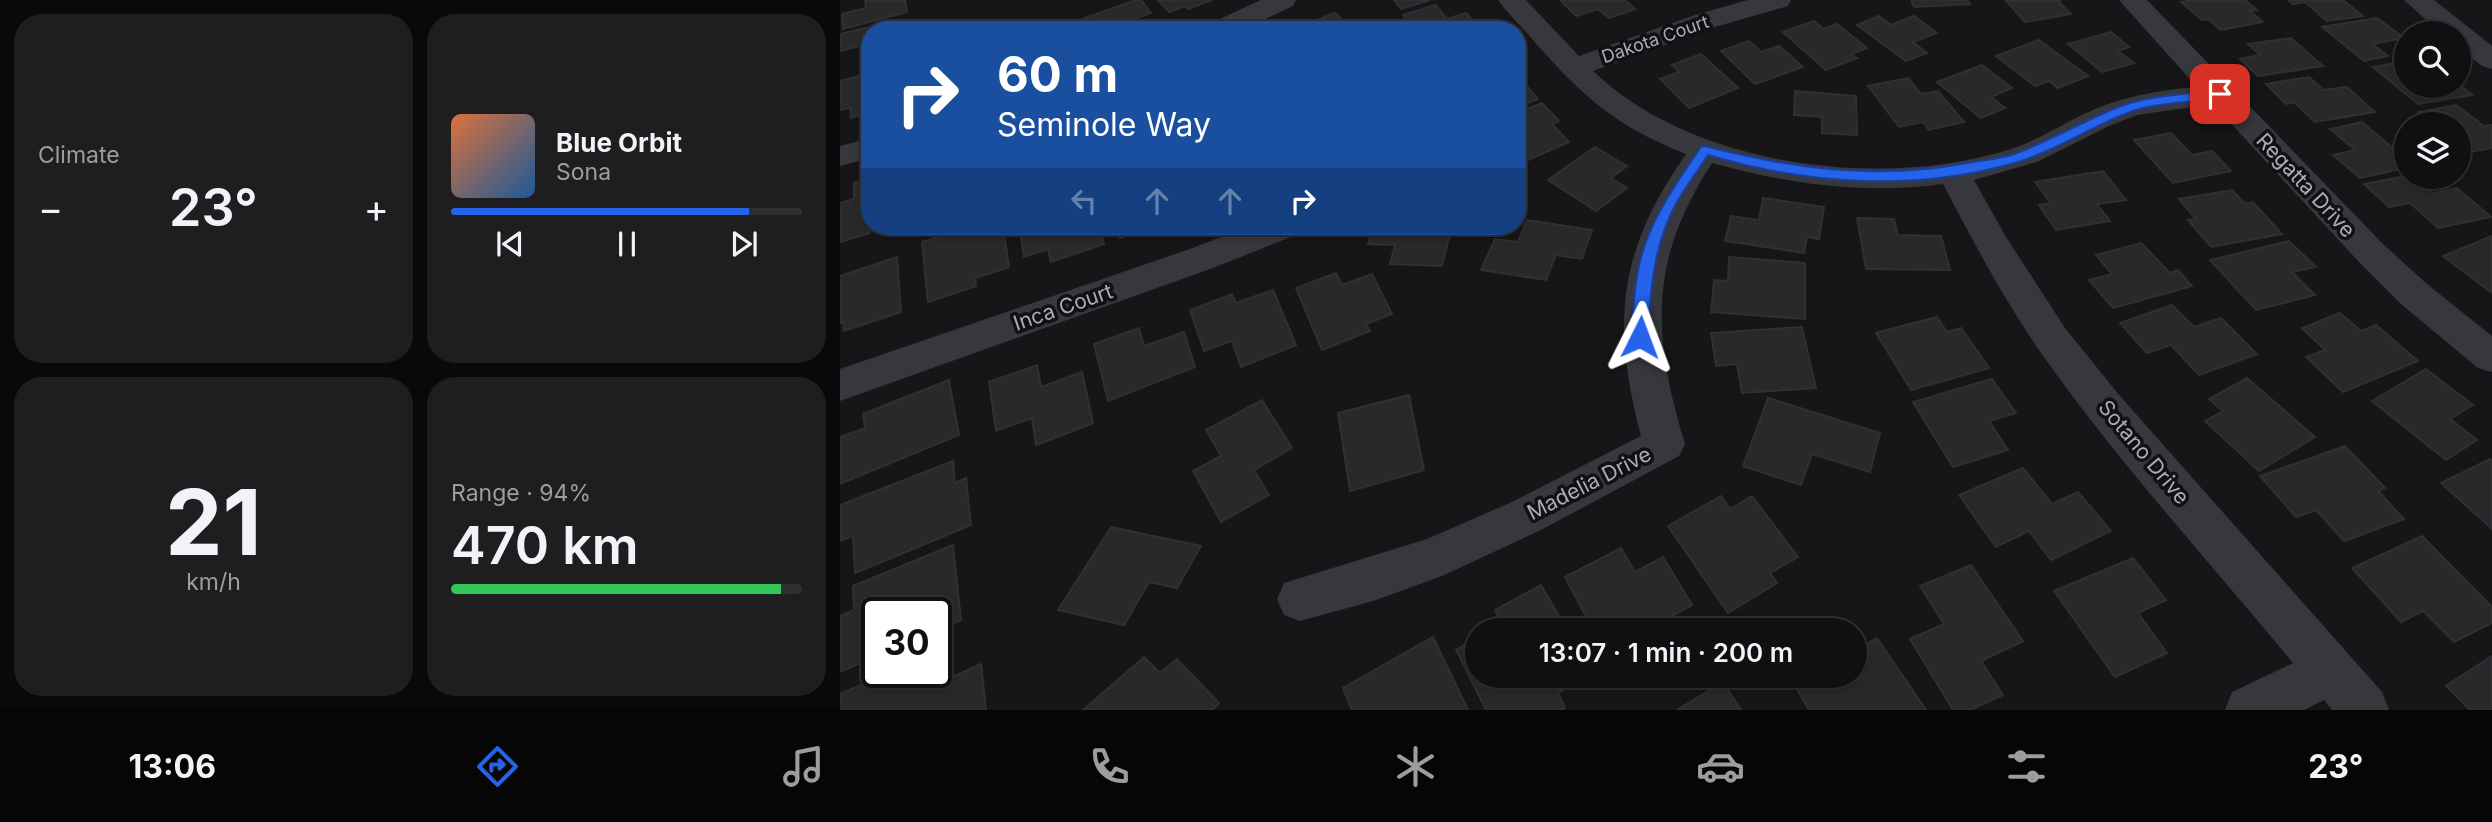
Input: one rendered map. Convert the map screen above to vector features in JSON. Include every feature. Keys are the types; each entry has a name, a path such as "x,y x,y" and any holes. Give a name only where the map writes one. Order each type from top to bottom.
{"street":[{"path":"1238,21 1283,0"},
{"path":"1511,0 1595,90 1625,112 1661,132 1705,150 1785,169 1848,177 1899,177 1953,172 2016,158 2127,109 2158,100 2220,94"},
{"name":"Dakota Court","path":"1573,68 1705,21 1778,0"},
{"name":"Regatta Drive","path":"2133,0 2371,253 2414,294 2492,357"},
{"path":"2417,0 2442,21"},
{"path":"2471,44 2492,60"},
{"path":"840,156 861,150"},
{"name":"Madelia Drive","path":"1300,600 1374,580 1444,554 1556,501 1664,444 1650,400 1640,337 1643,281 1657,230 1671,199 1705,150"},
{"name":"Sotano Drive","path":"1953,172 1992,244 2052,338 2106,408 2364,710"},
{"name":"Inca Court","path":"840,385 1200,260 1262,235"},
{"path":"2250,710 2331,671"}],"building":[{"path":"865,0 905,0 907,12 873,21 861,21 861,24 843,29 842,14 866,8"},
{"path":"1136,0 1141,0 1151,13 1134,19 1135,21 1082,19"},
{"path":"1158,0 1212,0 1188,9 1185,6 1169,12"},
{"path":"1394,0 1430,0 1401,9"},
{"path":"1560,0 1625,0 1635,9 1609,18 1598,9 1576,16"},
{"path":"1911,0 1967,0 1970,4 1914,7"},
{"path":"2061,0 2058,1 2071,14 2025,22 2006,1"},
{"path":"2245,0 2257,10 2250,11 2263,22 2221,30 2208,19 2202,20 2181,2"},
{"path":"2288,0 2343,0 2363,16 2327,21 2305,2 2293,4"},
{"path":"1436,5 1447,19 1466,13 1473,21 1407,21 1403,15"},
{"path":"1335,13 1343,21 1314,21"},
{"path":"1879,16 1891,25 1914,16 1937,33 1913,42 1927,53 1906,61 1857,25"},
{"path":"2377,18 2394,31 2394,40 2372,44 2388,56 2364,61 2322,27"},
{"path":"1814,21 1823,29 1837,24 1867,48 1851,54 1857,58 1826,70 1783,32"},
{"path":"861,29 861,46 840,51 840,34"},
{"path":"2111,32 2129,47 2118,51 2134,63 2102,72 2068,44"},
{"path":"2291,38 2323,66 2258,76 2240,59 2260,55 2248,44"},
{"path":"2039,40 2088,76 2058,88 2049,81 2035,86 1996,56"},
{"path":"1749,41 1761,52 1779,46 1803,67 1755,84 1721,51"},
{"path":"1701,54 1738,88 1689,108 1660,79 1679,72 1672,65"},
{"path":"2394,63 2394,84 2373,67"},
{"path":"1982,65 2012,88 1991,97 2005,108 1981,118 1937,82"},
{"path":"861,75 861,115 851,118 850,108 840,110 840,81"},
{"path":"2309,77 2323,90 2347,87 2375,112 2315,122 2294,102 2286,104 2266,84"},
{"path":"1908,78 1921,94 1938,91 1964,122 1929,130 1923,122 1899,127 1868,86"},
{"path":"1526,85 1538,99 1526,104"},
{"path":"1795,91 1856,96 1857,135 1822,133 1822,117 1794,115"},
{"path":"2411,98 2454,98 2418,104"},
{"path":"1542,103 1559,121 1552,124 1569,142 1526,161 1526,109"},
{"path":"2456,105 2465,112 2419,112"},
{"path":"2471,116 2484,126 2492,125 2492,148 2471,152"},
{"path":"2362,122 2394,149 2394,171 2360,178 2333,155 2355,150 2330,129"},
{"path":"2171,133 2192,155 2212,151 2231,171 2173,183 2134,140"},
{"path":"1595,147 1627,166 1611,178 1627,188 1596,211 1548,180"},
{"path":"2103,171 2126,200 2097,204 2110,221 2056,230 2039,205 2051,203 2035,182"},
{"path":"2394,178 2394,189 2428,189 2433,193 2458,189 2491,217 2438,228 2410,203 2389,207 2364,184"},
{"path":"861,181 861,235 863,235 840,242 840,203 854,199 854,183"},
{"path":"2232,190 2245,204 2253,202 2282,234 2211,247 2188,220 2196,219 2179,199"},
{"path":"1763,198 1824,207 1819,239 1807,237 1804,253 1725,241 1731,216 1759,220"},
{"path":"1857,218 1894,219 1898,235 1941,236 1950,270 1866,269"},
{"path":"1527,220 1592,230 1582,259 1556,255 1546,280 1481,270 1495,239 1518,242 1521,235 1526,235"},
{"path":"945,235 1004,235 1009,267 975,278 976,286 928,302 922,242"},
{"path":"1020,235 1102,235 1104,244 1051,262 1048,249 1024,257"},
{"path":"1371,235 1450,235 1442,266 1390,264 1395,245 1368,244"},
{"path":"2492,236 2492,293 2443,256"},
{"path":"2289,241 2316,267 2292,272 2315,295 2256,310 2210,260"},
{"path":"2141,243 2170,273 2178,270 2192,286 2113,308 2089,280 2112,274 2096,255"},
{"path":"897,257 901,312 844,331 843,322 840,323 840,276"},
{"path":"1729,257 1805,263 1805,319 1711,312 1714,280 1728,281"},
{"path":"1336,273 1342,285 1372,274 1392,314 1366,324 1370,331 1322,350 1296,288"},
{"path":"1273,290 1296,345 1241,367 1232,341 1204,351 1190,310 1232,294 1236,303"},
{"path":"2172,305 2194,327 2221,318 2257,354 2199,375 2171,345 2147,353 2120,323"},
{"path":"2340,313 2361,331 2376,325 2418,361 2343,392 2306,357 2325,350 2302,328"},
{"path":"1937,317 1947,332 1961,328 1989,368 1911,390 1876,333"},
{"path":"1802,327 1816,388 1742,393 1737,364 1716,366 1711,333"},
{"path":"1139,328 1144,346 1184,332 1195,367 1108,401 1094,344"},
{"path":"1037,365 1041,387 1082,372 1093,423 1036,445 1032,418 996,431 989,382"},
{"path":"2426,369 2473,405 2450,419 2477,440 2446,460 2372,401"},
{"path":"2247,378 2315,437 2259,471 2205,421 2223,411 2209,399"},
{"path":"1992,379 2016,413 1989,421 2008,450 1953,467 1913,402"},
{"path":"949,380 959,435 840,484 840,437 865,428 863,414"},
{"path":"1409,395 1424,470 1350,491 1338,413"},
{"path":"1768,398 1880,433 1870,472 1812,454 1801,485 1743,466"},
{"path":"1262,400 1292,448 1254,470 1269,495 1221,522 1193,471 1221,456 1206,430"},
{"path":"2345,446 2385,488 2378,491 2404,519 2344,541 2316,510 2296,517 2260,476"},
{"path":"2490,459 2492,461 2492,529 2441,483"},
{"path":"953,461 955,483 966,478 971,525 855,573 853,536 840,541 840,505"},
{"path":"2023,468 2052,504 2078,492 2111,531 2051,560 2029,531 1996,547 1959,495"},
{"path":"1721,496 1730,509 1752,496 1798,557 1770,573 1777,583 1728,613 1668,526"},
{"path":"1111,527 1201,546 1177,588 1149,582 1124,625 1058,610"},
{"path":"2422,536 2492,607 2492,623 2454,642 2423,611 2401,622 2352,568"},
{"path":"953,545 961,620 952,624 952,597 861,597 861,663 840,672 840,616 854,610 853,586"},
{"path":"1621,548 1635,572 1663,557 1692,605 1669,618 1587,618 1565,577"},
{"path":"2133,558 2166,600 2138,613 2167,653 2115,677 2054,591"},
{"path":"1971,565 2023,641 1981,661 2003,695 1970,710 1953,710 1910,639 1944,624 1920,586"},
{"path":"1541,585 1560,618 1499,618 1495,610"},
{"path":"1433,637 1468,710 1352,710 1343,688"},
{"path":"1877,638 1926,710 1809,710 1796,688 1867,688 1867,643"},
{"path":"1465,645 1465,668 1456,650"},
{"path":"2492,656 2492,710 2470,710 2446,686"},
{"path":"1144,657 1160,673 1177,659 1219,703 1212,710 1083,710"},
{"path":"981,664 986,710 840,710 840,694 861,685 861,688 952,688 952,677"},
{"path":"1475,688 1567,688 1558,693 1565,708 1562,710 1486,710"},
{"path":"1713,688 1727,688 1741,710 1677,710"}],"route":[{"path":"1640,337 1643,281 1657,230 1671,199 1705,150 1797,172 1848,177 1924,176 2016,158 2054,143 2098,120 2158,100 2220,94"}]}
